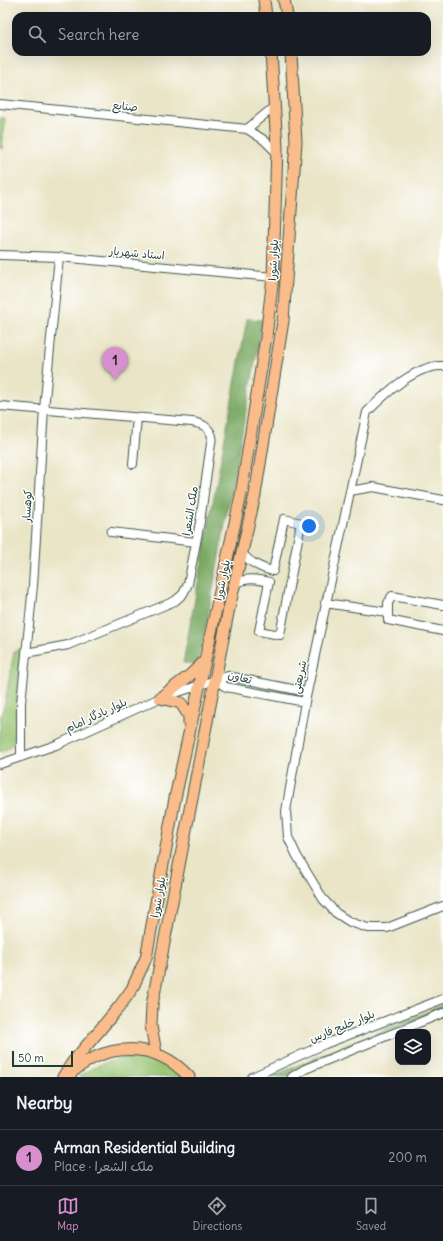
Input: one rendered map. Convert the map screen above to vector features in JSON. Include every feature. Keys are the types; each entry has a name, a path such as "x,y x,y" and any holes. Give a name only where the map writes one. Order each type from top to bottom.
{"main road":[{"path":"264,0 266,12"},
{"path":"284,0 286,12"},
{"name":"بلوار شورا","path":"63,1077 72,1063 119,1007 132,988 144,965 148,951 176,798 241,495 266,337 273,277 277,153 271,56"},
{"name":"بلوار شورا","path":"156,1053 151,1026 152,1005 235,584 255,495 283,321 296,142 291,56"},
{"path":"160,698 189,676 205,661"},
{"path":"160,698 181,703 189,716 190,732"},
{"path":"67,1077 82,1065 111,1052 142,1050 156,1053 180,1068 189,1077"}],"street":[{"name":"صنایع","path":"0,104 247,129"},
{"path":"275,106 247,129 264,140 277,153"},
{"name":"استاد شهریار","path":"0,255 59,257 273,277"},
{"name":"کوهسار","path":"21,757 21,703 33,586 44,409 59,257"},
{"name":"شریعتی","path":"443,366 424,370 403,380 386,393 367,412 325,603 305,702 286,811 288,837 297,856 322,900 345,919 368,928 387,928 443,906"},
{"name":"ملک الشعرا","path":"0,406 196,422 209,428 212,436 196,542 188,584 183,594 175,601 68,645 26,653"},
{"path":"133,464 137,417"},
{"path":"350,491 373,487 443,500"},
{"path":"284,519 301,523 280,635 259,631 269,582 273,571 284,519"},
{"path":"111,532 196,542"},
{"path":"242,553 246,558 260,568 273,571"},
{"path":"235,584 243,580 253,578 269,582"},
{"path":"443,605 392,596 387,612 388,620 443,631"},
{"path":"325,603 387,612"},
{"name":"تعاون","path":"216,680 228,676 307,692"},
{"name":"بلوار یادگار امام","path":"0,764 56,745 160,698 216,680"},
{"name":"تعاون","path":"216,680 226,687 305,702"},
{"name":"بلوار خلیج فارس","path":"252,1077 324,1044 443,999"},
{"path":"292,1077 305,1069 443,1014"}],"green space":[{"path":"0,118 5,118 2,149 0,148"},
{"path":"247,319 263,320 207,621 197,664 183,663"},
{"path":"20,649 16,738 9,748 0,752 0,720 5,703 14,652"},
{"path":"443,1005 443,1010 307,1066 288,1077 270,1077"},
{"path":"145,1057 171,1067 183,1077 78,1077 95,1067 110,1061"}],"place":[{"name":"Arman Residential Building","path":"115,380"}]}
